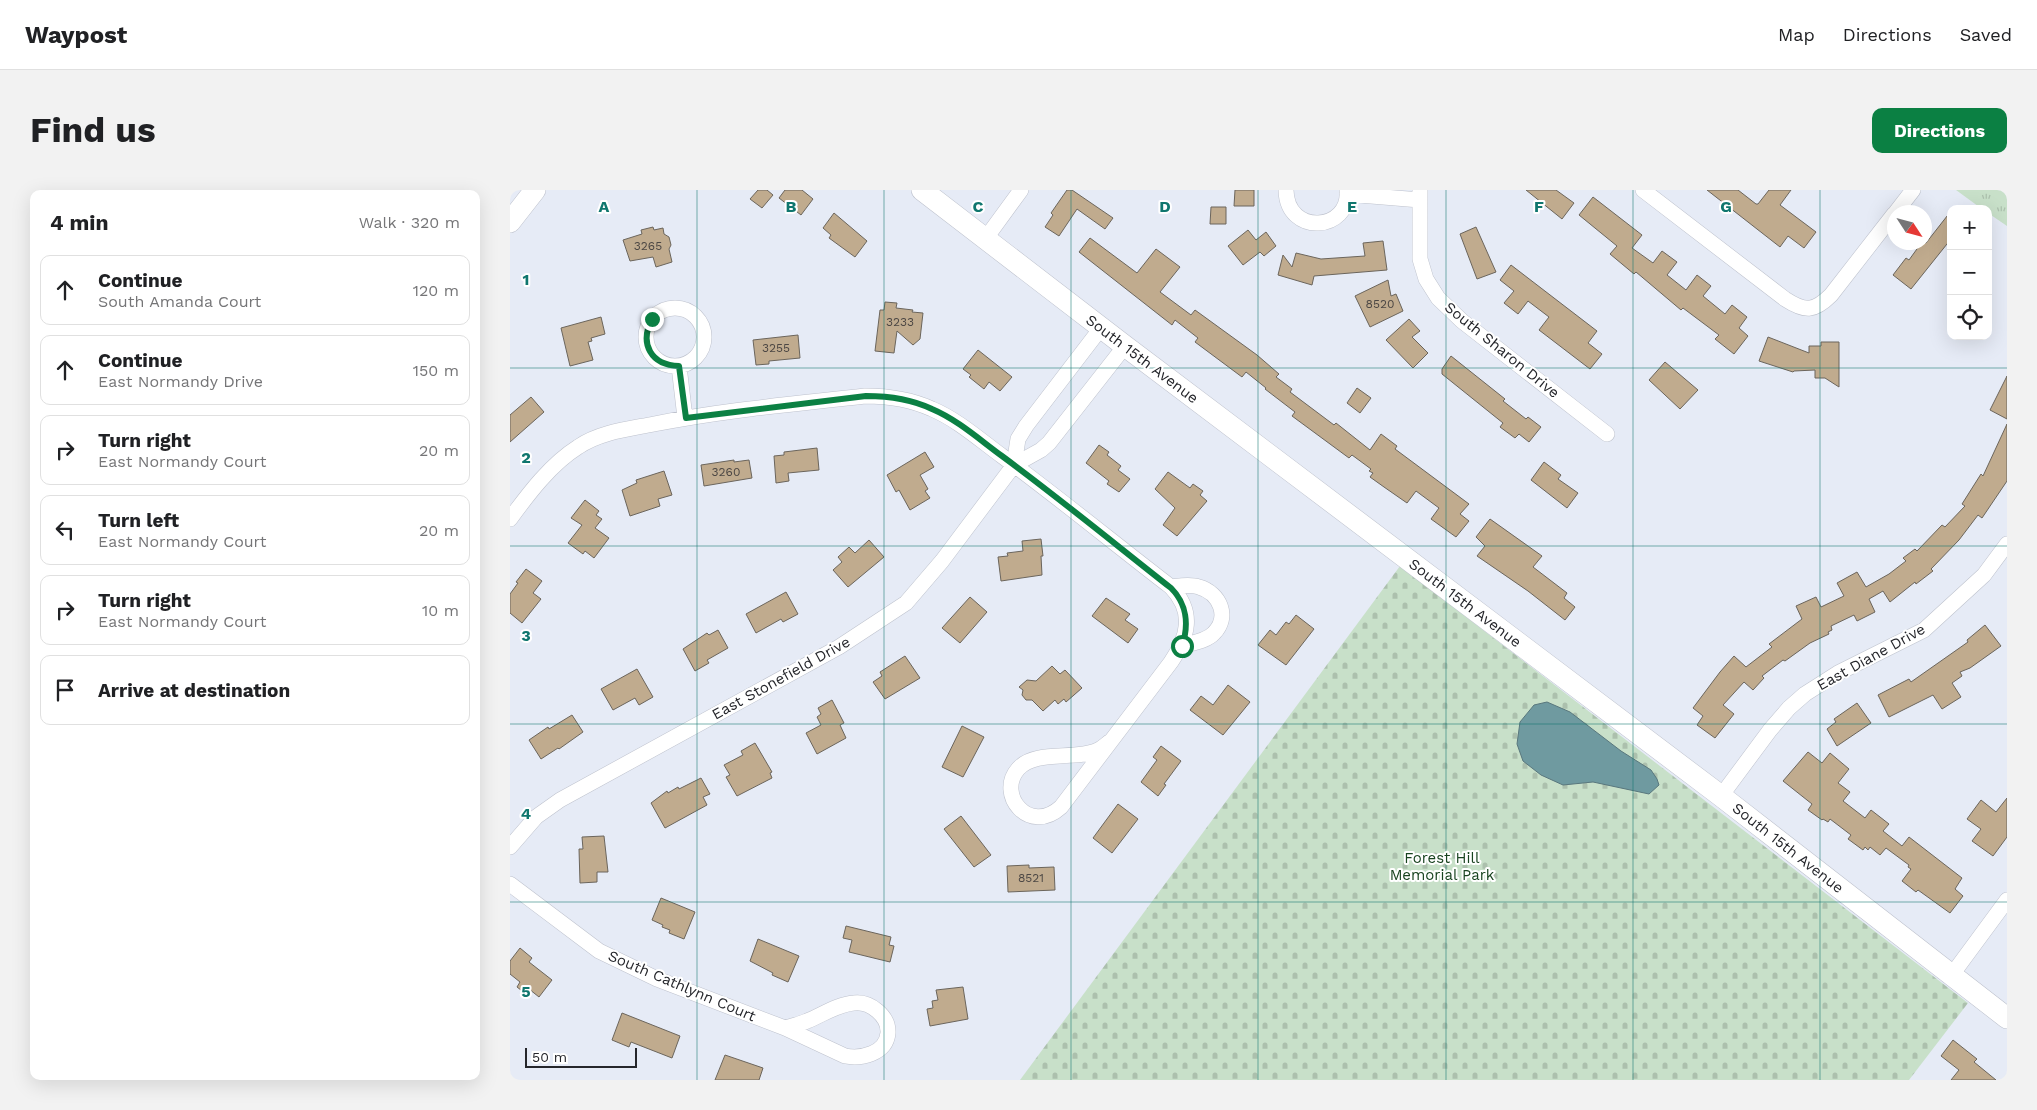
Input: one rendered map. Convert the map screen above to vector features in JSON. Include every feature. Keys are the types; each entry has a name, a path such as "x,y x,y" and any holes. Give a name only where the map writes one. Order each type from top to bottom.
{"street":[{"path":"510,222 535,190"},
{"name":"South 15th Avenue","path":"922,190 1101,328 1721,796 2007,1018"},
{"path":"986,238 1021,190"},
{"path":"1286,190 1286,199 1296,216 1304,221 1314,223 1324,223 1340,212 1345,204 1347,192 1420,195"},
{"path":"1643,190 1785,299 1797,307 1804,308 1813,308 1825,301 1887,223"},
{"path":"1902,205 1914,190"},
{"name":"South Sharon Drive","path":"1420,195 1420,259 1426,280 1438,298 1462,321 1607,434"},
{"name":"East Stonefield Drive","path":"1014,465 1018,439 1026,426 1101,328"},
{"name":"East Stonefield Drive","path":"510,847 536,817 560,800 839,647 906,603 942,561 1014,465 1050,443 1125,346"},
{"path":"679,366 686,418"},
{"path":"510,518 551,470 578,447 598,437 686,418 866,396 890,396 934,409 954,421 1014,465 1179,596 1184,606 1186,619 1186,635 1182,646 1062,807 1044,818 1031,816 1024,812 1011,795 1012,776 1027,763 1039,759 1098,750 1111,740"},
{"name":"East Diane Drive","path":"1721,796 1770,730 1794,703 1838,673 1924,630 1984,575 2007,544"},
{"path":"1171,588 1191,585 1200,587 1217,599 1222,609 1220,625 1213,635 1182,646"},
{"name":"South Cathlynn Court","path":"510,884 599,951 657,979 785,1028 845,1056 855,1058 875,1052 888,1034 881,1014 872,1007 862,1003 852,1003 785,1028"},
{"path":"1951,976 2007,900"}],"green space":[{"path":"1956,190 2007,190 2007,226 1992,216 1992,205 1977,205"},
{"name":"Forest Hill Memorial Park","path":"1400,566 1968,1003 1909,1080 1020,1080"}],"water":[{"path":"1547,702 1570,712 1621,751 1651,770 1659,785 1649,794 1593,782 1563,785 1541,775 1523,761 1517,744 1520,722 1534,705"}],"building":[{"path":"758,190 767,190 773,195 762,208 750,199"},
{"path":"785,190 802,190 813,199 801,215 779,198"},
{"path":"1067,190 1072,190 1113,218 1105,229 1077,209 1059,236 1045,227 1053,215 1051,213"},
{"path":"1235,190 1254,190 1254,206 1234,206"},
{"path":"1526,190 1556,190 1574,203 1562,219"},
{"path":"1707,190 1738,190 1758,204 1769,190 1791,190 1780,205 1816,232 1804,248 1788,236 1780,247"},
{"path":"1593,197 1642,235 1632,248 1653,263 1662,251 1677,262 1667,275 1686,290 1697,275 1711,286 1703,296 1725,314 1732,305 1747,317 1739,328 1748,336 1734,354 1715,339 1719,335 1683,308 1681,310 1636,272 1634,274 1610,254 1617,246 1579,215"},
{"path":"1211,207 1226,207 1226,224 1210,224"},
{"path":"834,213 867,241 855,257 829,238 831,235 823,228"},
{"path":"1947,216 1947,244 1911,289 1893,275 1906,258 1909,260 1916,250 1932,250 1932,235"},
{"path":"653,227 654,230 663,228 664,234 669,237 672,262 656,267 653,257 630,261 623,240 642,234 641,230"},
{"path":"1476,227 1496,272 1477,279 1460,234"},
{"path":"1248,230 1256,240 1266,232 1276,246 1264,256 1260,252 1243,265 1228,246"},
{"path":"1090,238 1137,273 1156,249 1180,267 1160,292 1191,315 1195,310 1257,355 1279,374 1276,377 1292,389 1290,392 1334,425 1336,423 1370,450 1381,434 1397,446 1395,449 1469,504 1460,514 1469,521 1456,537 1431,519 1439,508 1416,491 1407,503 1370,477 1373,473 1369,471 1371,469 1352,455 1349,458 1292,416 1295,412 1246,372 1242,377 1195,342 1198,338 1175,320 1172,325 1079,252"},
{"path":"1383,241 1387,270 1314,276 1312,285 1278,275 1283,255 1292,267 1296,253 1321,259 1365,256 1363,243"},
{"path":"1511,265 1597,331 1588,343 1602,354 1590,369 1539,330 1549,317 1528,301 1518,314 1504,303 1514,291 1500,280"},
{"path":"1388,280 1391,296 1396,294 1403,311 1370,327 1355,296"},
{"path":"885,302 897,303 896,308 923,313 920,339 913,345 897,331 894,353 875,351 880,310 884,310"},
{"path":"601,317 605,334 591,338 592,341 588,342 593,360 570,366 561,328"},
{"path":"1409,319 1420,331 1412,337 1428,353 1413,368 1386,340"},
{"path":"798,335 800,358 769,361 769,364 756,365 753,340"},
{"path":"1768,337 1809,353 1809,346 1821,346 1821,342 1839,342 1839,387 1825,378 1815,378 1815,370 1793,372 1759,361"},
{"path":"978,350 1012,377 1000,391 989,382 984,389 969,377 971,375 963,369"},
{"path":"1451,356 1505,399 1503,401 1526,419 1528,417 1541,427 1529,442 1519,434 1515,438 1500,427 1503,423 1442,374 1442,369"},
{"path":"1665,362 1698,390 1680,409 1649,380"},
{"path":"2007,376 2007,419 1990,410"},
{"path":"1357,388 1371,398 1360,413 1347,403"},
{"path":"531,397 544,412 510,442 510,415"},
{"path":"2007,424 2007,481 1982,518 1978,515 1959,540 1931,569 1933,571 1916,584 1915,582 1890,602 1883,591 1869,599 1875,612 1857,621 1854,615 1831,626 1832,630 1828,632 1829,634 1810,643 1762,676 1764,678 1753,690 1744,682 1723,705 1734,714 1715,738 1697,725 1703,716 1693,708 1720,672 1734,656 1746,667 1772,647 1769,644 1802,619 1796,606 1816,597 1821,607 1844,596 1837,583 1857,572 1866,587 1889,574 1906,561 1903,558 1915,549 1917,551 1942,525 1945,527 1965,506 1962,504 1981,474 1983,476"},
{"path":"1099,445 1109,452 1107,455 1121,466 1118,470 1130,479 1119,492 1107,484 1109,481 1086,463"},
{"path":"817,448 819,470 788,473 789,481 776,483 774,456 784,455 784,452"},
{"path":"925,452 934,467 920,475 928,489 925,491 930,498 910,510 899,490 896,492 887,475"},
{"path":"734,460 734,462 749,460 752,478 704,486 701,465"},
{"path":"1544,462 1561,475 1558,479 1578,493 1567,508 1531,480"},
{"path":"664,471 672,495 658,499 660,506 630,516 622,490 637,483 636,480"},
{"path":"1168,472 1190,488 1193,484 1203,491 1200,495 1207,501 1177,536 1163,525 1175,508 1155,489"},
{"path":"585,500 599,511 596,515 602,519 595,528 609,538 594,558 585,551 583,554 568,543 582,525 571,518"},
{"path":"1490,519 1542,556 1533,567 1567,593 1564,598 1575,607 1565,620 1528,591 1477,556 1485,546 1476,537"},
{"path":"1041,539 1043,556 1041,556 1042,575 1001,581 998,557 1008,556 1007,553 1023,551 1022,541"},
{"path":"869,540 884,557 848,587 833,570 842,562 838,557 849,547 855,553"},
{"path":"526,569 542,581 533,593 541,599 522,623 510,613 510,594"},
{"path":"786,592 798,614 783,622 781,619 756,633 746,614"},
{"path":"970,597 987,612 960,643 942,628"},
{"path":"1106,598 1130,614 1125,620 1138,629 1128,643 1092,616"},
{"path":"1296,615 1314,629 1286,665 1258,645 1270,630 1276,635 1286,622 1289,624"},
{"path":"1985,625 2001,646 1970,668 1960,672 1962,676 1952,683 1961,697 1942,709 1933,695 1889,717 1878,695 1909,679 1911,682 1968,642 1967,640"},
{"path":"718,630 728,648 707,660 709,663 695,671 683,649 707,633 709,635"},
{"path":"905,656 920,678 885,699 873,682 882,676 880,672"},
{"path":"1052,666 1060,674 1065,670 1082,688 1066,702 1064,699 1058,704 1055,700 1043,711 1032,700 1026,700 1022,695 1023,690 1019,687 1027,680 1036,681"},
{"path":"637,669 653,697 639,705 635,698 613,710 601,689"},
{"path":"1228,685 1250,702 1223,735 1190,710 1201,696 1213,705"},
{"path":"832,700 844,723 840,725 846,738 817,754 806,733 821,725 817,717 821,714 818,708"},
{"path":"1857,703 1871,723 1837,746 1827,729 1836,722 1834,719"},
{"path":"572,715 583,732 541,759 529,740 548,727 549,729"},
{"path":"962,726 984,737 963,777 942,767"},
{"path":"755,743 772,772 770,773 772,778 737,796 726,777 730,775 724,765 743,755 741,751"},
{"path":"1161,746 1181,761 1164,784 1166,785 1158,796 1141,782 1157,760 1153,757"},
{"path":"1808,752 1822,763 1830,753 1849,769 1838,783 1850,792 1843,801 1865,818 1871,810 1889,824 1883,831 1902,846 1909,837 1962,878 1955,889 1963,896 1950,913 1902,881 1911,869 1908,867 1909,865 1886,848 1880,855 1870,847 1868,850 1865,847 1863,850 1848,839 1851,835 1830,819 1828,822 1822,820 1808,810 1812,804 1783,781"},
{"path":"701,778 710,794 703,797 707,805 665,828 651,803 667,791 668,793 678,787 679,789"},
{"path":"2007,798 2007,837 1993,856 1972,841 1981,829 1967,819 1981,800 1996,812"},
{"path":"1118,804 1138,819 1112,853 1093,838"},
{"path":"961,816 991,855 974,867 944,829"},
{"path":"604,836 608,872 597,872 597,882 580,883 579,849 583,849 582,837"},
{"path":"1029,865 1029,868 1054,867 1055,890 1008,892 1007,866"},
{"path":"661,898 695,912 684,939 669,933 670,930 652,920"},
{"path":"846,926 891,937 889,945 894,946 890,962 849,952 852,940 843,938"},
{"path":"758,939 799,956 788,982 772,975 773,973 750,961"},
{"path":"520,948 532,958 529,962 552,980 539,997 529,989 526,994 517,987 520,982 510,974 510,961"},
{"path":"963,987 968,1019 930,1026 927,1009 933,1008 932,1001 938,1000 936,990"},
{"path":"622,1013 680,1036 672,1058 631,1042 629,1047 612,1040"},
{"path":"1953,1040 1977,1059 1974,1062 1996,1080 1951,1080 1959,1070 1941,1056"},
{"path":"725,1055 763,1068 759,1080 715,1080"}],"route":[{"path":"652,319 647,328 646,338 648,347 652,355 660,362 679,366 686,418 866,396 890,396 934,409 954,421 1014,465 1171,588 1179,596 1184,606 1186,635 1182,646"}]}
